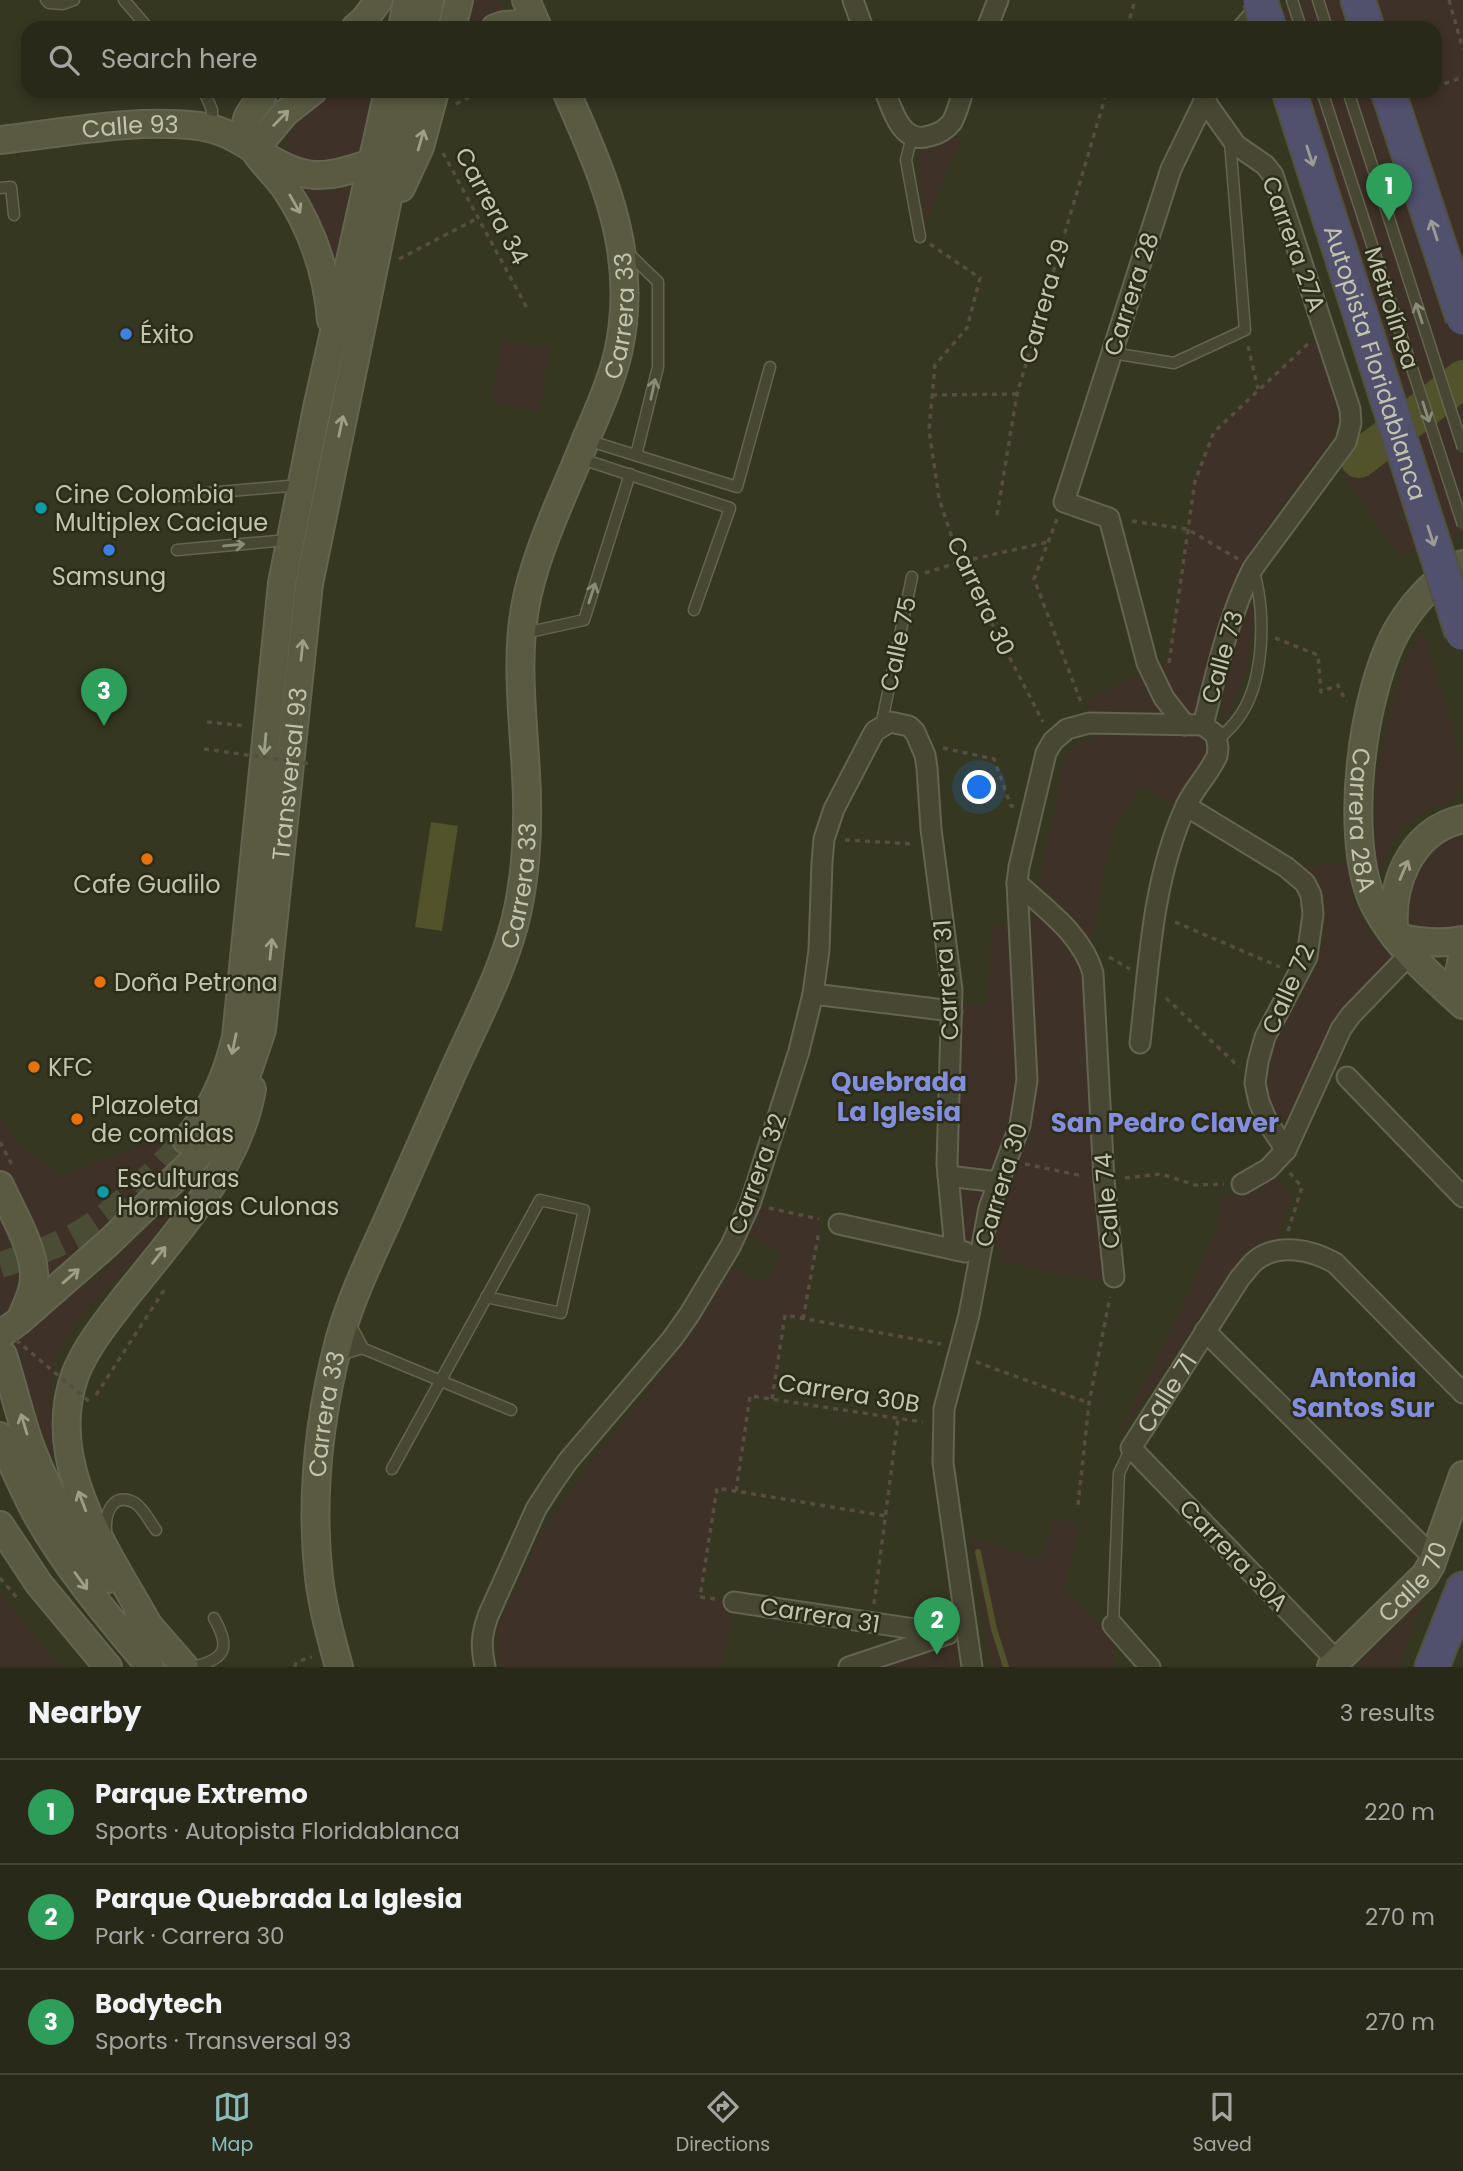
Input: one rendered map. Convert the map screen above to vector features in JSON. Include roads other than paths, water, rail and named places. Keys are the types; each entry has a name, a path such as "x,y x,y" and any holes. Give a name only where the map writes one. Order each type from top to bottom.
{"highway":[{"path":"1260,0 1267,21"},
{"path":"1358,0 1365,21"},
{"name":"Autopista Floridablanca","path":"1291,98 1463,634"},
{"path":"1390,98 1463,318"},
{"path":"1432,1667 1463,1589"}],"street":[{"path":"403,21 407,0"},
{"path":"426,21 430,0"},
{"path":"454,21 459,0"},
{"path":"853,0 860,21"},
{"path":"990,21 998,0"},
{"path":"1249,21 1266,0"},
{"path":"363,21 377,8"},
{"path":"212,128 261,98"},
{"path":"254,150 246,127 248,115 263,98"},
{"path":"254,150 285,113 304,98"},
{"path":"384,147 388,98"},
{"path":"384,147 407,98"},
{"path":"373,273 406,175 420,146 433,98"},
{"name":"Carrera 33","path":"339,1667 319,1580 315,1501 322,1429 365,1271 494,982 514,925 522,890 528,814 520,673 521,634 532,575 544,539 582,449 618,351 623,298 621,246 612,204 601,172 569,98"},
{"path":"888,98 902,128 912,136 924,138 941,133 952,121 960,98"},
{"name":"Carrera 28","path":"1194,725 1164,698 1147,663 1109,518 1064,502 1171,169 1205,98"},
{"name":"Carrera 27A","path":"1207,98 1230,137 1245,152 1265,165 1273,175 1350,409"},
{"name":"Calle 93","path":"0,140 139,125 167,124 212,128 234,136 286,168 317,176 351,171 384,147"},
{"name":"Transversal 93","path":"10,1338 207,1145 244,1083 262,1030 309,584 373,273 384,147"},
{"name":"Transversal 93","path":"186,1140 203,1119 221,1085 236,1037 282,583 332,339 384,147"},
{"name":"Calle 93","path":"254,150 287,191 318,251 329,303 332,339"},
{"name":"Calle 73","path":"1140,1043 1155,913 1165,867 1186,806 1217,756 1218,741 1211,729 1194,725 1233,613 1253,568 1346,442 1351,423 1350,409"},
{"name":"Carrera 28A","path":"1403,945 1374,905 1367,885 1359,828 1362,753 1370,708 1385,658 1398,629 1410,609 1430,588 1463,564"},
{"name":"Carrera 30","path":"972,1667 958,1632 942,1425 969,1315 989,1208 1020,1125 1027,1080 1017,883 1032,809 1043,765 1060,735 1089,723 1194,725"},
{"name":"Carrera 31","path":"890,724 909,726 921,744 927,768 933,845 950,971 952,1011 948,1175 955,1250"},
{"name":"Carrera 32","path":"485,1667 482,1632 536,1509 568,1461 684,1323 730,1247 750,1204 799,1051 813,994 818,960 824,839 834,809 875,731 890,724"},
{"name":"Calle 72","path":"1186,806 1286,867 1305,883 1311,895 1312,935 1307,957 1265,1037 1255,1083 1259,1102 1283,1155"},
{"path":"1463,819 1437,828 1419,844 1401,872 1394,907 1403,945 1436,981 1463,1004"},
{"name":"Calle 74","path":"1017,883 1076,938 1084,949 1093,973 1104,1180 1114,1277"},
{"path":"1242,1184 1268,1169 1283,1155 1341,1029 1403,945 1463,940"},
{"path":"1463,952 1458,970 1463,1004"},
{"path":"813,994 952,1011"},
{"path":"149,1626 86,1511 76,1484 66,1436 66,1412 75,1374 104,1324 189,1217 230,1157 250,1104 262,1030"},
{"path":"1347,1077 1463,1197"},
{"path":"948,1175 998,1182"},
{"path":"0,1185 32,1260 33,1287 10,1338 32,1449 53,1496 88,1555 185,1667"},
{"path":"830,1222 979,1255"},
{"name":"Calle 71","path":"1131,1448 1205,1331 1253,1263 1282,1250 1319,1254 1335,1263 1463,1393"},
{"path":"1205,1331 1434,1558"},
{"path":"0,1436 37,1516 94,1599 150,1667"},
{"name":"Carrera 30A","path":"1131,1448 1334,1664"},
{"name":"Calle 70","path":"1334,1664 1426,1575 1463,1475"},
{"path":"0,1525 39,1584 108,1667"},
{"name":"Carrera 31","path":"734,1602 872,1623 958,1632"},
{"path":"1113,1625 1150,1667"},
{"path":"849,1667 958,1632"}],"lane":[{"path":"46,0 49,3 63,4 75,0"},
{"path":"124,0 142,21"},
{"path":"1292,0 1299,21"},
{"path":"1318,0 1325,21"},
{"path":"208,98 212,110 212,128"},
{"name":"Metrolínea","path":"1324,98 1463,525"},
{"name":"Metrolínea","path":"1350,98 1463,447"},
{"path":"912,136 906,160 920,237"},
{"path":"1112,353 1174,362 1245,330 1230,137"},
{"path":"0,188 11,187 14,215"},
{"path":"621,246 658,282 658,367 636,455"},
{"path":"582,449 636,455 737,487 770,367"},
{"path":"582,449 631,474 730,508 694,610"},
{"path":"521,634 584,620 631,474"},
{"path":"173,496 301,485"},
{"path":"177,550 290,540"},
{"path":"1218,741 1238,719 1250,697 1258,666 1261,633 1259,591 1253,568"},
{"name":"Calle 75","path":"890,724 912,577"},
{"path":"392,1469 486,1297 540,1200 584,1210 561,1313 486,1297"},
{"path":"346,1340 510,1410"},
{"name":"Calle 71","path":"1113,1625 1119,1473 1131,1448"},
{"path":"115,1565 106,1531 106,1519 108,1509 116,1502 137,1504 156,1530"},
{"path":"193,1667 211,1661 224,1647 224,1636 214,1618"}],"waterway":[{"name":"Quebrada La Iglesia","path":"1359,459 1463,379"},
{"name":"Quebrada La Iglesia","path":"978,1552 994,1629 1006,1667"}],"tunnel":[{"path":"0,1265 54,1246 99,1221 186,1140"}],"place":[{"name":"Parque Extremo","path":"1389,221"},
{"name":"Éxito","path":"126,334"},
{"name":"Cine Colombia Multiplex Cacique","path":"41,508"},
{"name":"Samsung","path":"109,550"},
{"name":"Bodytech","path":"104,726"},
{"name":"Cafe Gualilo","path":"147,859"},
{"name":"Doña Petrona","path":"100,982"},
{"name":"KFC","path":"34,1067"},
{"name":"Plazoleta de comidas","path":"77,1119"},
{"name":"Esculturas Hormigas Culonas","path":"103,1192"},
{"name":"Parque Quebrada La Iglesia","path":"937,1655"}],"district":[{"name":"Quebrada La Iglesia","path":"899,1097"},
{"name":"San Pedro Claver","path":"1165,1123"},
{"name":"Antonia Santos Sur","path":"1363,1393"}]}
